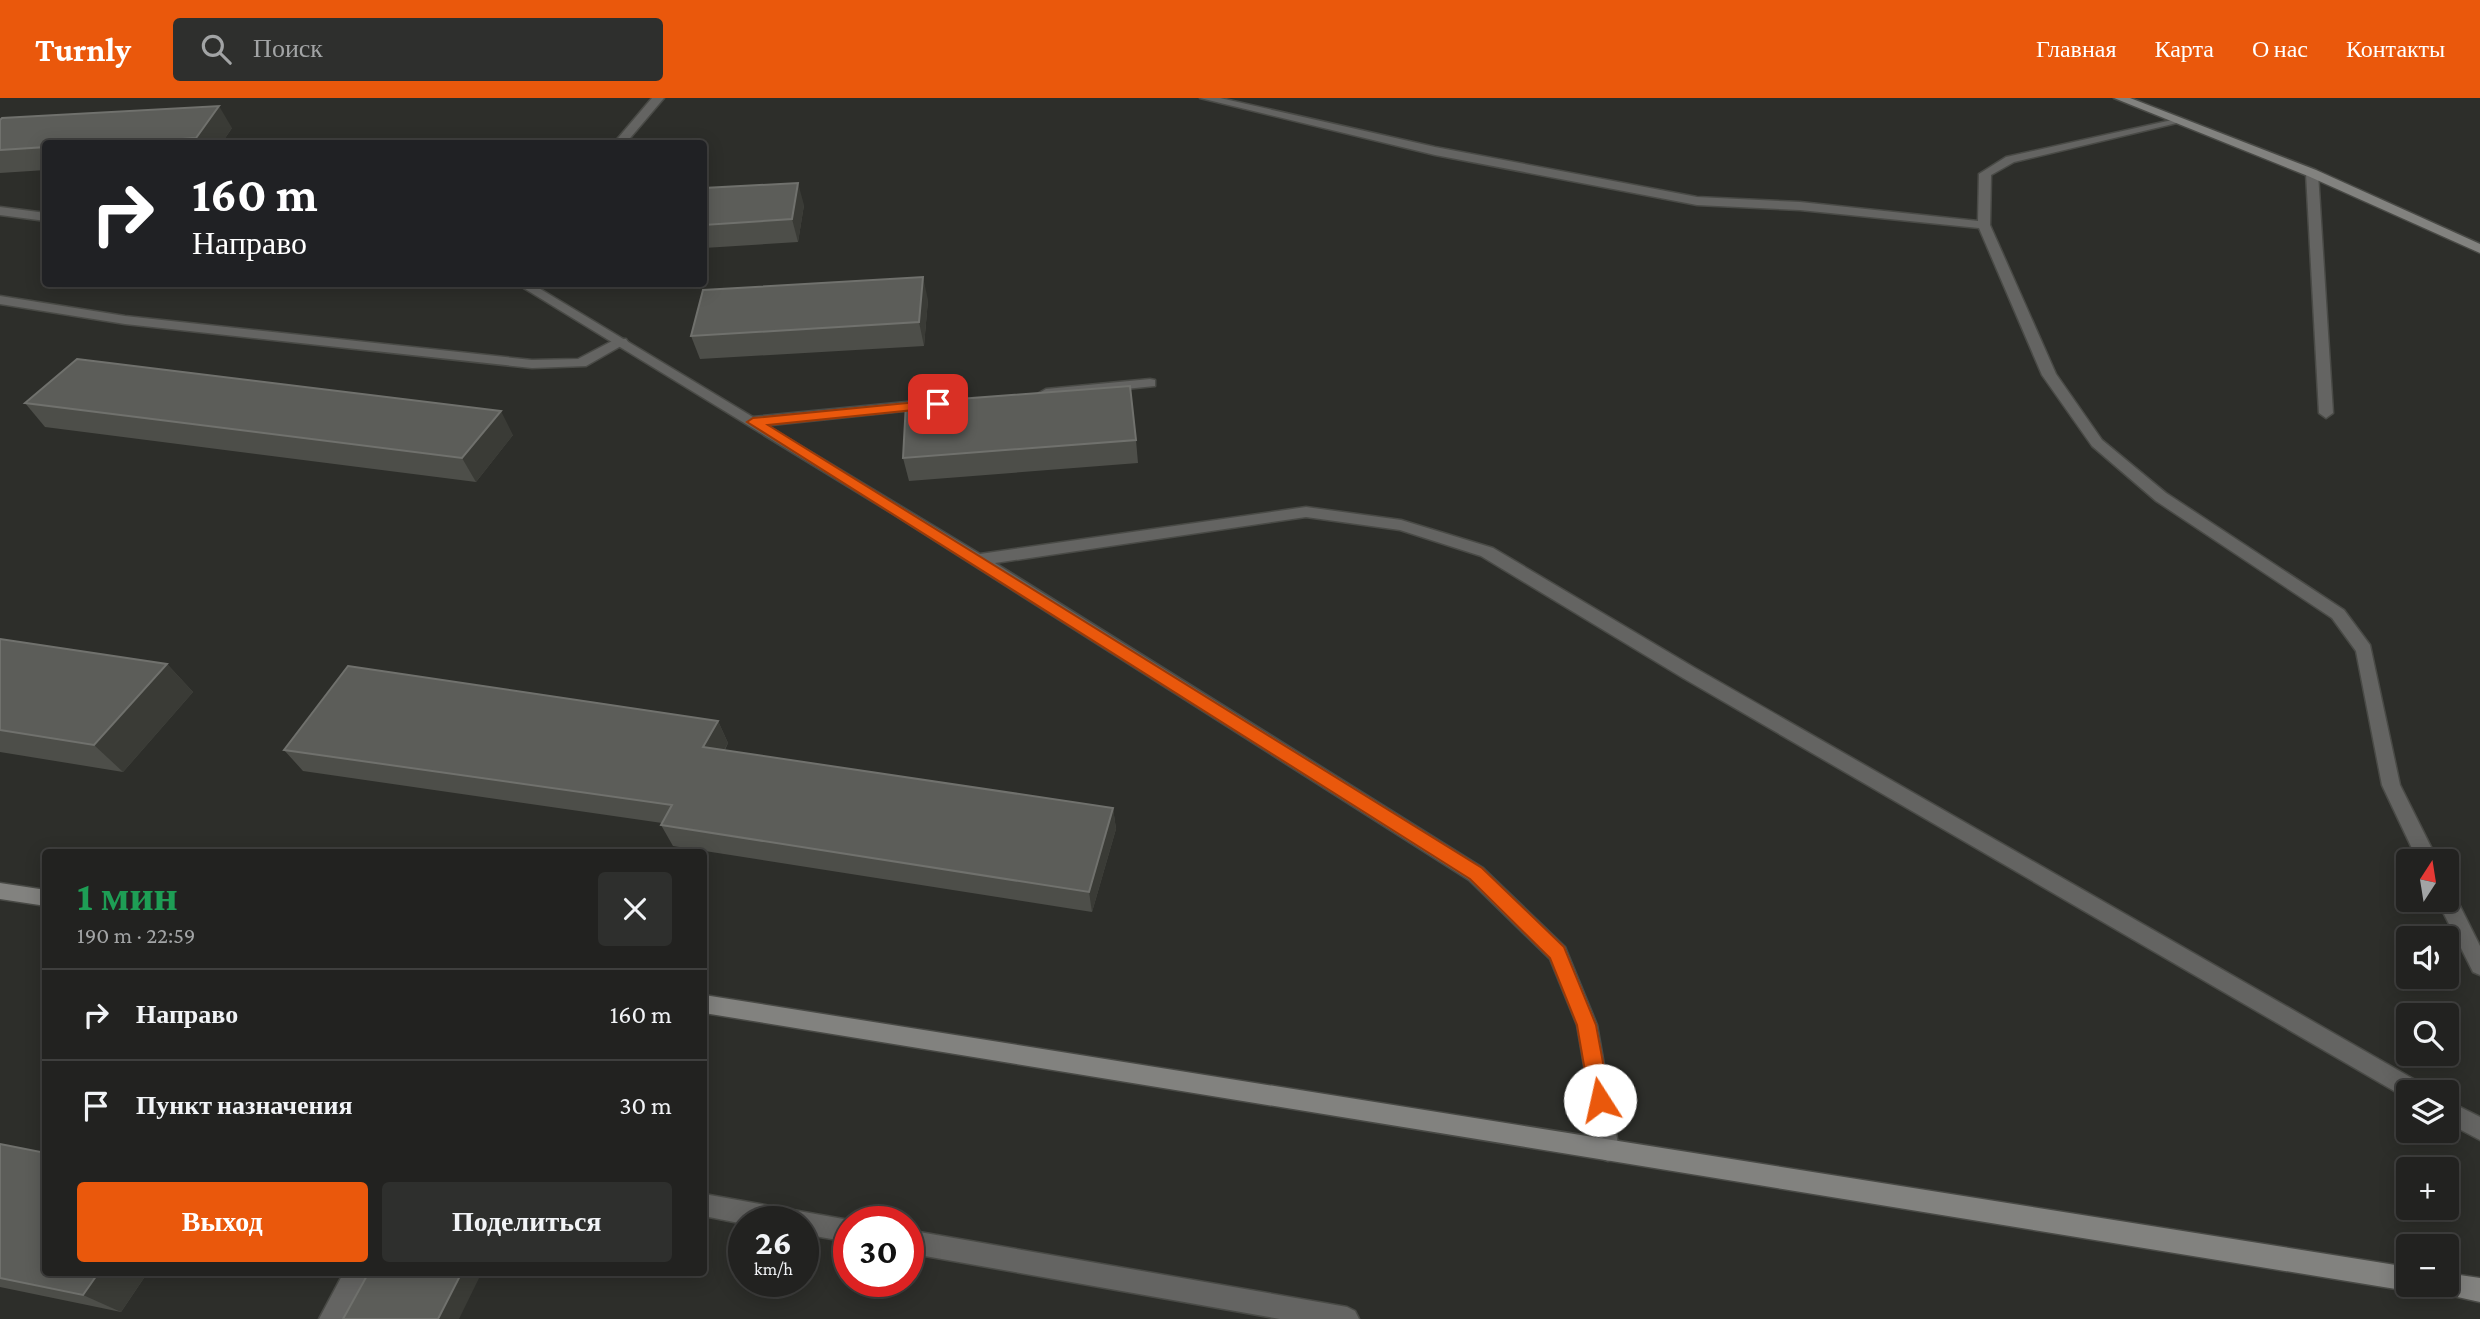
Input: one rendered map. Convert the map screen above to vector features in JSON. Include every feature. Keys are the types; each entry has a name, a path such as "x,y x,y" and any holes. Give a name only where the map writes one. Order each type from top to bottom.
{"main road":[{"path":"2121,98 2312,173 2480,249"},
{"path":"0,891 42,897"},
{"path":"707,1004 2396,1277"},
{"path":"2459,1287 2480,1290"}],"street":[{"path":"621,140 658,98"},
{"path":"1206,98 1435,151 1698,201 1800,206 1984,225"},
{"path":"2177,120 2010,159 1985,174 1984,225 2049,375 2097,443 2161,497 2337,614 2364,649 2391,785 2422,849"},
{"path":"2312,173 2326,413"},
{"path":"0,211 42,216"},
{"path":"529,287 978,560 1476,874 1558,953 1587,1025 1608,1150"},
{"path":"0,300 125,320 532,364 581,363 621,342"},
{"path":"1027,395 1150,383"},
{"path":"753,422 945,403"},
{"path":"978,560 1306,512 1401,525 1487,552 1689,673 2396,1080"},
{"path":"2453,912 2480,966"},
{"path":"2459,1117 2480,1129"},
{"path":"707,1206 728,1209"},
{"path":"924,1244 1347,1319"},
{"path":"331,1319 355,1276"}],"building":[{"path":"219,106 196,138 42,140 42,147 0,150 2,118"},
{"path":"798,183 792,219 707,225 707,188"},
{"path":"923,277 919,322 691,336 703,290"},
{"path":"77,359 501,411 462,458 25,403"},
{"path":"1130,386 1136,440 903,458 906,403"},
{"path":"0,639 167,664 94,745 0,730"},
{"path":"348,666 718,721 703,747 1113,808 1089,892 661,825 672,805 284,750"},
{"path":"0,1144 42,1152 42,1276 96,1276 83,1295 0,1278"},
{"path":"367,1276 460,1276 438,1319 343,1319"}],"route":[{"path":"938,404 753,422 1476,874 1558,953 1587,1025 1600,1100"}]}
